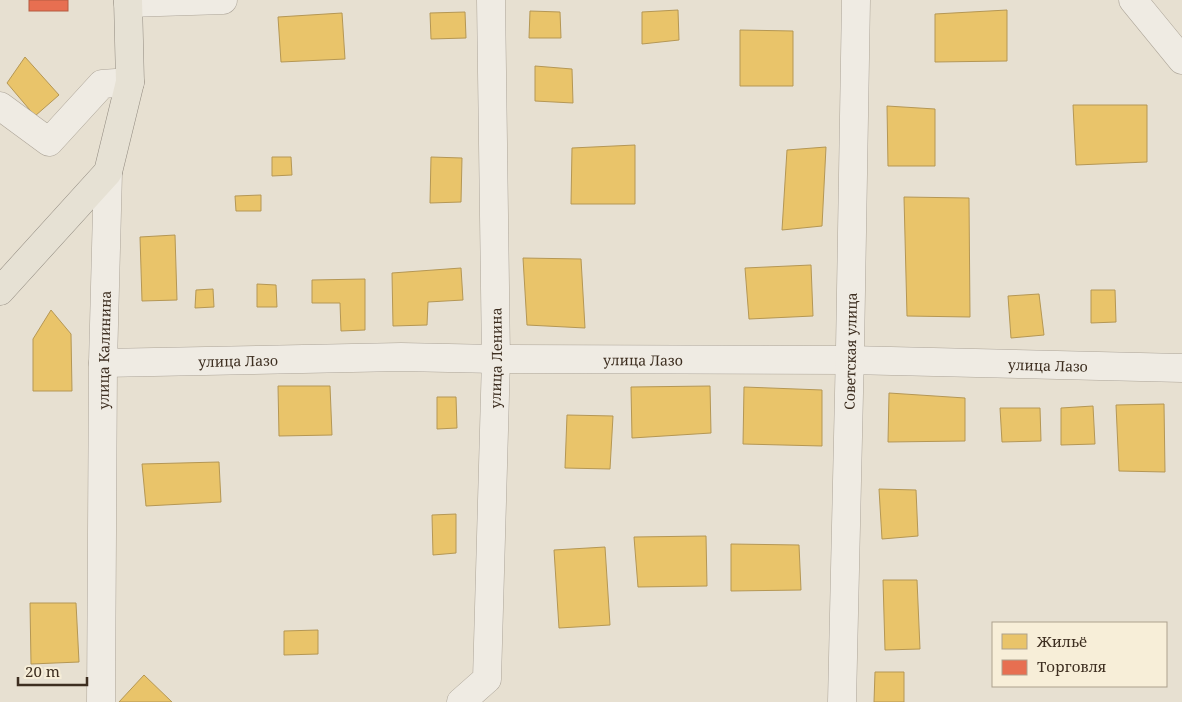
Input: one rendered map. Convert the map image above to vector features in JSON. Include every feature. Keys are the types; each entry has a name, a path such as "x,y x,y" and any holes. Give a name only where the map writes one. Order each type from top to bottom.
{"main road":[{"name":"улица Калинина","path":"108,172 130,82 128,2"},
{"path":"0,291 108,172"}],"street":[{"path":"128,2 222,0"},
{"name":"улица Ленина","path":"461,702 487,679 496,359 491,0"},
{"name":"Советская улица","path":"842,702 856,0"},
{"path":"1133,0 1182,60"},
{"path":"0,106 50,142 102,84 130,82"},
{"name":"улица Калинина","path":"101,702 103,363 108,172"},
{"name":"улица Лазо","path":"103,363 401,357 849,360 1182,368"}],"building: Жильё":[{"path":"678,10 679,40 642,44 642,12"},
{"path":"1007,10 1007,61 935,62 935,14"},
{"path":"530,11 560,12 561,38 529,38"},
{"path":"465,12 466,38 431,39 430,13"},
{"path":"342,13 345,59 281,62 278,17"},
{"path":"740,30 793,31 793,86 740,86"},
{"path":"25,57 59,95 35,116 7,83"},
{"path":"535,66 572,69 573,103 535,101"},
{"path":"1073,105 1147,105 1147,162 1076,165"},
{"path":"887,106 935,109 935,166 888,166"},
{"path":"635,145 635,204 571,204 572,148"},
{"path":"826,147 822,226 782,230 787,150"},
{"path":"272,157 291,157 292,175 272,176"},
{"path":"431,157 462,158 461,202 430,203"},
{"path":"261,195 261,211 236,211 235,196"},
{"path":"904,197 969,198 970,317 907,316"},
{"path":"175,235 177,300 142,301 140,237"},
{"path":"523,258 581,259 585,328 527,325"},
{"path":"811,265 813,316 749,319 745,268"},
{"path":"461,268 463,300 428,302 427,325 393,326 392,273"},
{"path":"365,279 365,330 341,331 340,303 312,303 312,280"},
{"path":"257,284 276,285 277,307 257,307"},
{"path":"213,289 214,307 195,308 196,290"},
{"path":"1091,290 1115,290 1116,322 1091,323"},
{"path":"1039,294 1044,335 1011,338 1008,296"},
{"path":"51,310 71,334 72,391 33,391 33,339"},
{"path":"278,386 330,386 332,435 279,436"},
{"path":"710,386 711,433 632,438 631,387"},
{"path":"744,387 822,390 822,446 743,444"},
{"path":"889,393 965,398 965,441 888,442"},
{"path":"437,397 456,397 457,428 437,429"},
{"path":"1164,404 1165,472 1119,471 1116,405"},
{"path":"1093,406 1095,444 1061,445 1061,408"},
{"path":"1000,408 1040,408 1041,441 1002,442"},
{"path":"567,415 613,416 610,469 565,468"},
{"path":"219,462 221,502 146,506 142,464"},
{"path":"879,489 916,490 918,536 882,539"},
{"path":"456,514 456,553 433,555 432,515"},
{"path":"706,536 707,586 638,587 634,537"},
{"path":"731,544 799,545 801,590 731,591"},
{"path":"605,547 610,625 559,628 554,550"},
{"path":"883,580 917,580 920,649 885,650"},
{"path":"30,603 76,603 79,662 31,664"},
{"path":"318,630 318,654 284,655 284,631"},
{"path":"875,672 904,672 904,702 874,702"},
{"path":"144,675 172,702 119,702"}],"building: Торговля":[{"path":"29,0 68,0 68,11 29,11"}]}
